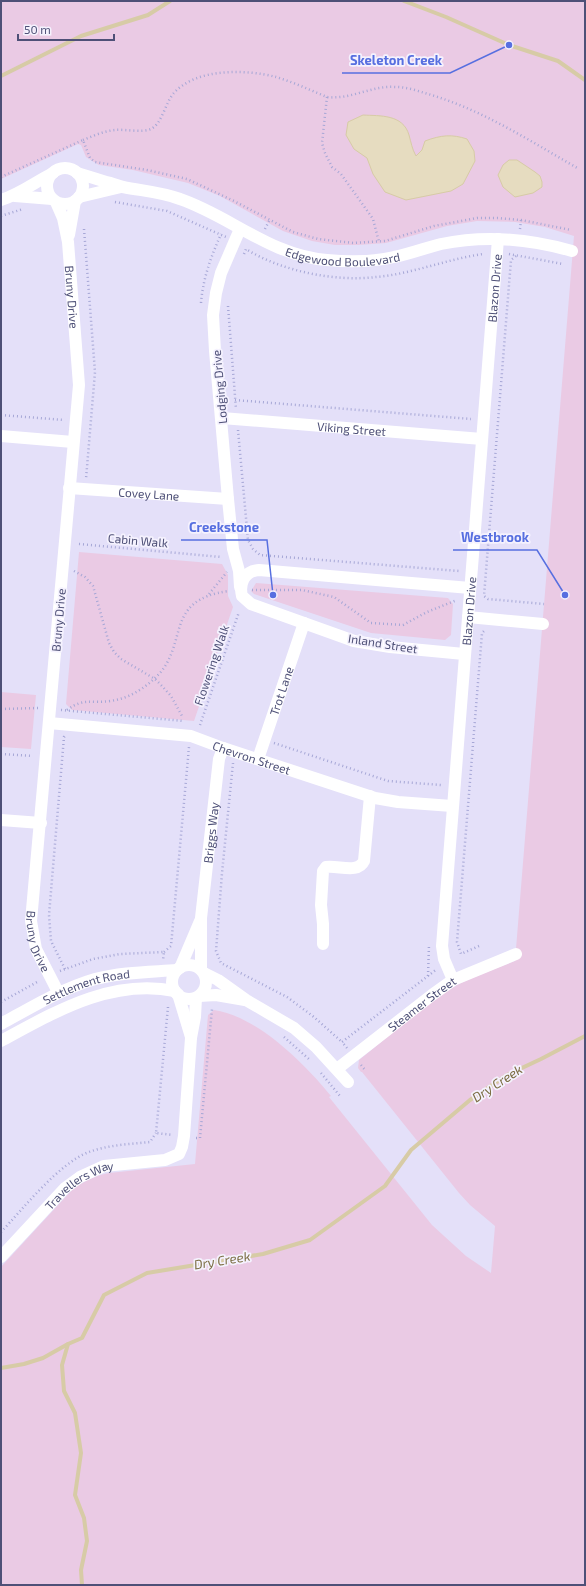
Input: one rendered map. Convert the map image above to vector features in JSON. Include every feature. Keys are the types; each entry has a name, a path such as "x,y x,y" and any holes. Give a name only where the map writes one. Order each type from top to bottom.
{"street":[{"path":"1,200 15,196 29,186 60,169 67,169 77,173 82,182 82,188 77,199 64,204 54,200 15,196"},
{"path":"53,173 50,176 47,191 54,200"},
{"name":"Edgewood Boulevard","path":"77,173 123,187 152,191 180,199 201,208 282,250 325,260 337,261 392,258 441,244 498,239 518,240 551,245 572,251"},
{"name":"Edgewood Boulevard","path":"77,199 123,187"},
{"name":"Bruny Drive","path":"68,242 77,199"},
{"name":"Bruny Drive","path":"54,200 63,218 68,242 79,385 41,823 31,921 36,949 58,992"},
{"name":"Lodging Drive","path":"240,229 221,273 216,293 213,316 233,549 239,571 244,582"},
{"name":"Blazon Drive","path":"453,980 445,962 442,946 498,239"},
{"name":"Viking Street","path":"222,418 482,439"},
{"path":"1,436 73,442"},
{"name":"Covey Lane","path":"69,488 228,499"},
{"path":"233,549 240,560 244,582 470,588"},
{"name":"Inland Street","path":"244,582 242,596 251,604 354,641 464,654"},
{"path":"468,617 543,624"},
{"name":"Trot Lane","path":"258,759 304,623"},
{"name":"Chevron Street","path":"49,723 192,736 222,751 258,759 370,796 398,802 452,806"},
{"name":"Briggs Way","path":"203,971 202,918 219,760 222,751"},
{"path":"323,944 321,905 323,871 326,867 331,866 358,868 362,866 364,861 370,796"},
{"path":"1,820 41,823"},
{"name":"Briggs Way","path":"178,969 202,918"},
{"name":"Steamer Street","path":"337,1069 453,980 516,954"},
{"path":"191,1038 172,980 178,969 191,965 218,980 246,1000 294,1028 316,1047 348,1082"},
{"name":"Settlement Road","path":"1,1024 58,992 96,979 122,974 178,969"},
{"path":"191,1038 198,997 206,988 206,978 203,971"},
{"name":"Settlement Road","path":"1,1041 65,1007 106,993 144,988 164,989 176,993"},
{"path":"176,993 186,999 216,995 246,1000"},
{"name":"Travellers Way","path":"1,1257 65,1188 80,1177 104,1166 165,1160 179,1154 184,1136 191,1038"}],"path":[{"path":"1,177 101,133 114,130 151,129 156,126 173,93 182,86 210,74 230,72 252,72 275,77 327,97 336,98 383,86 417,91 447,100 479,113 579,169"},
{"path":"327,97 322,143 325,153 332,167 341,174 373,219 379,242"},
{"path":"83,140 90,158 94,162 147,170 187,179 234,200 292,232 318,239 354,244 379,242 434,226 477,218 521,220 571,230"},
{"path":"93,178 94,162"},
{"path":"113,202 167,211 235,241 255,255 282,266 315,274 350,278 376,278 410,271 461,257 483,254"},
{"path":"518,240 517,256 511,260 484,596 488,599 544,604"},
{"path":"243,255 246,249"},
{"path":"228,302 228,324 248,540 253,549 260,555 459,571"},
{"path":"235,400 471,419"},
{"path":"1,415 64,420"},
{"name":"Cabin Walk","path":"79,544 221,557"},
{"path":"62,569 77,571 93,586 109,643 114,652 121,660 155,679 171,696 182,716"},
{"path":"209,595 228,571"},
{"path":"67,710 82,702 103,702 120,699 139,691 155,679 168,662 178,628 184,615 192,605 209,595 244,582 302,590 334,597 371,623 403,625 427,612 456,600 469,601"},
{"name":"Flowering Walk","path":"200,725 239,612"},
{"path":"461,954 457,942 457,934 482,633 486,629"},
{"path":"1,709 36,708 67,710 184,721"},
{"path":"65,969 51,941 49,915 64,738 70,733 70,725"},
{"path":"264,740 388,781 441,785"},
{"path":"164,952 171,946 189,744 196,746"},
{"path":"222,751 233,758 216,952 221,962 288,997 314,1017 342,1042 365,1070"},
{"path":"1,754 32,756"},
{"path":"342,1042 445,962 479,946"},
{"path":"279,1033 315,1065"},
{"path":"320,1071 340,1096"}],"shaded area":[{"path":"1,1 585,1 585,1585 1,1585"},
{"path":"1,1 585,1 585,1585 1,1585 1,1267 71,1191 84,1182 109,1173 195,1164 208,1015 214,1010 230,1014 247,1021 263,1031 294,1056 331,1096 329,1097 432,1225 466,1256 491,1273 495,1226 470,1205 459,1193 358,1068 359,1060 408,1019 447,991 481,974 515,961 574,236 545,227 515,222 477,221 447,226 386,243 335,245 312,241 283,231 220,196 188,183 133,170 99,165 86,157 81,145 78,144 1,179"},
{"path":"363,115 383,116 402,123 409,135 416,156 422,150 425,141 431,139 441,136 456,136 467,139 474,151 475,161 463,184 451,191 406,200 385,192 373,174 367,158 354,149 346,135 348,122"},
{"path":"509,160 517,160 540,176 542,187 533,193 515,197 503,187 498,175 503,165"},
{"path":"79,552 222,564 228,575 228,596 233,607 194,721 72,710 66,704"},
{"path":"256,583 448,598 453,604 451,635 445,640 371,633 254,594 251,591"},
{"path":"1,692 36,695 31,749 1,747"}],"waterway":[{"path":"1,76 81,36 148,15 170,1"},
{"path":"404,1 446,17 509,45 558,61 585,80"},
{"name":"Dry Creek","path":"82,1585 81,1570 87,1541 84,1518 75,1495 81,1453 75,1413 64,1391 62,1365 68,1344 82,1338 104,1295 147,1273 263,1254 310,1240 385,1186 411,1150 470,1100 507,1075 585,1036"},
{"path":"1,1368 24,1364 43,1358 68,1344"}],"place":[{"name":"Skeleton Creek","path":"509,45"},
{"name":"Creekstone","path":"273,595"},
{"name":"Westbrook","path":"565,595"}]}
